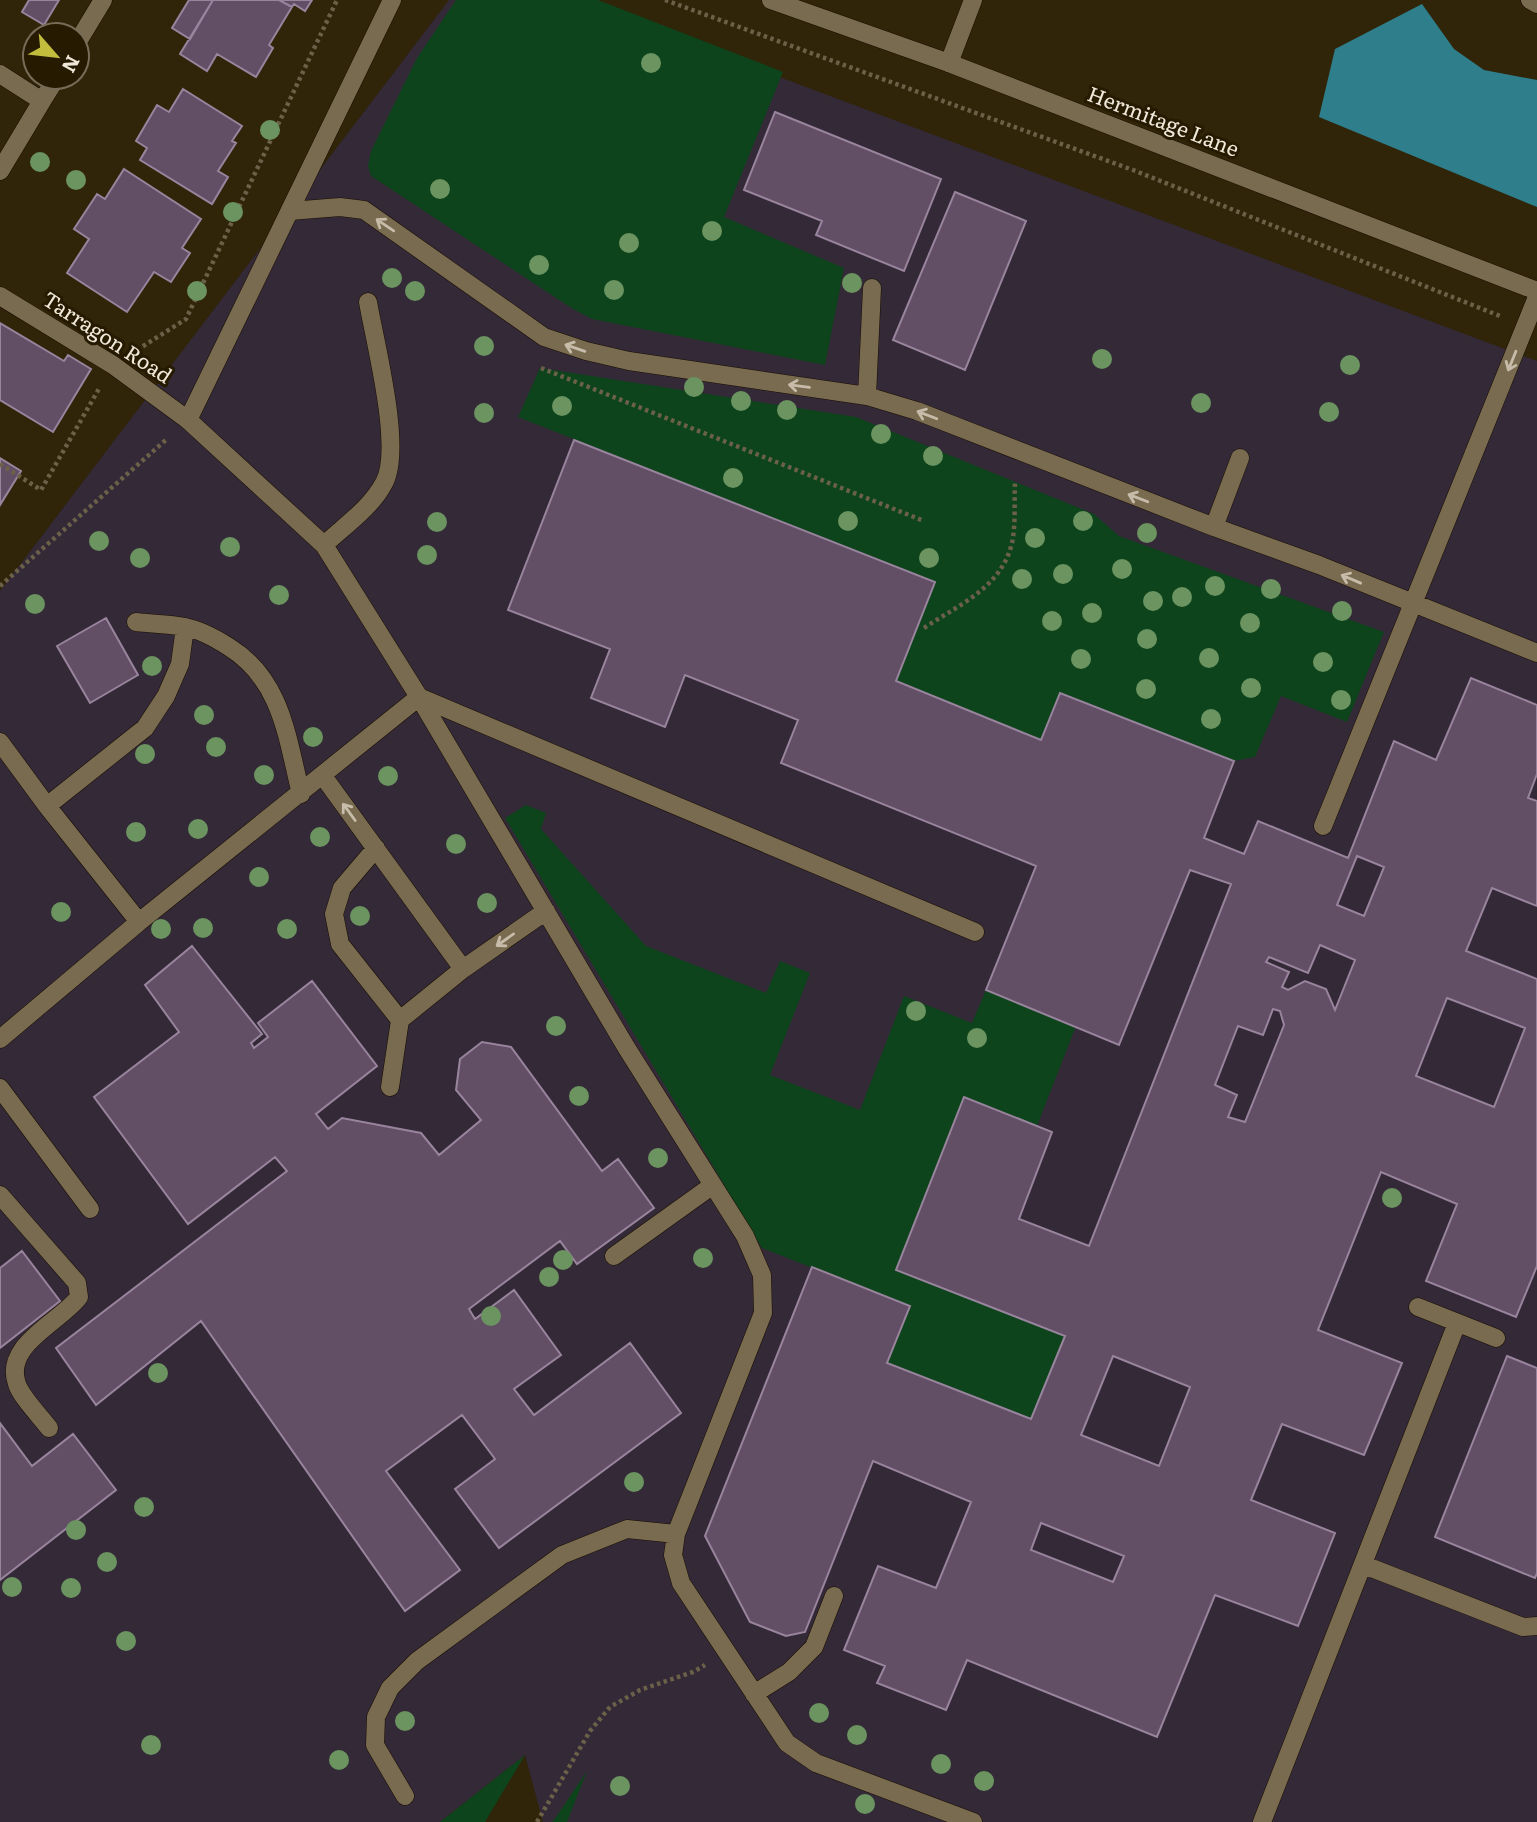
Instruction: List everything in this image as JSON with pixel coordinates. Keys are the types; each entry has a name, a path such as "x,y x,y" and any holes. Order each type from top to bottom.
{"main road":[{"path":"90,21 103,0"},
{"path":"188,420 392,0"},
{"name":"Hermitage Lane","path":"771,0 949,63 1537,291"},
{"path":"949,63 973,0"},
{"path":"1530,0 1537,5"},
{"path":"0,75 42,101"},
{"path":"0,171 48,91"},
{"path":"290,211 340,206 364,211 544,337 586,351 629,360 867,396 917,411 1319,565 1537,653"},
{"path":"867,396 872,288"},
{"name":"Tarragon Road","path":"0,296 113,365 188,420 324,545 419,697 620,1035 744,1236 762,1275 763,1313 676,1534"},
{"path":"1323,827 1537,297"},
{"path":"324,545 377,495 386,481 391,464 392,440 368,302"},
{"path":"1214,527 1240,458"},
{"path":"136,622 185,627 210,634 239,653 261,674 274,694 301,794"},
{"path":"47,806 145,728 166,696 180,664 185,627"},
{"path":"0,1039 139,922 419,697 975,932"},
{"path":"0,742 139,922"},
{"path":"323,776 463,969"},
{"path":"376,848 342,888 334,914 340,944 400,1020"},
{"path":"390,1087 400,1020 463,969 546,911"},
{"path":"0,1088 90,1209"},
{"path":"614,1256 713,1185"},
{"path":"0,1195 78,1283 79,1297 70,1309 18,1354 14,1369 17,1386 49,1428"},
{"path":"1418,1307 1496,1338"},
{"path":"1262,1822 1457,1323"},
{"path":"405,1796 375,1745 376,1717 390,1688 417,1661 562,1555 626,1529 676,1534 673,1555 681,1583 787,1743 816,1763 973,1822"},
{"path":"1364,1565 1523,1627 1537,1626"},
{"path":"754,1694 789,1672 814,1647 834,1596"}],"path":[{"path":"0,464 41,490 113,365 186,319 337,0"},
{"path":"664,0 1133,170 1526,326"},
{"path":"540,368 924,521"},
{"path":"0,586 188,420"},
{"path":"924,628 990,585 1004,567 1012,541 1014,483"},
{"path":"537,1822 590,1731 610,1707 640,1690 694,1672 728,1653"}],"shaded area":[{"path":"449,0 574,0 1537,361 1537,1822 543,1822 525,1755 440,1822 0,1822 0,591"}],"green space":[{"path":"456,0 598,0 783,72 724,217 844,268 825,365 592,319 371,176 368,166 371,151 417,58"},
{"path":"540,368 856,417 1094,514 1119,536 1384,632 1347,722 1281,696 1255,757 1234,761 1060,694 1041,740 896,681 935,582 518,417"},
{"path":"526,805 546,813 541,829 646,946 766,993 780,961 810,973 770,1075 860,1110 904,996 972,1023 986,990 1076,1026 1037,1126 964,1098 896,1269 1065,1336 1031,1419 887,1363 909,1306 762,1248 505,818"},
{"path":"525,1755 485,1822 440,1822"},
{"path":"587,1771 567,1822 552,1822 556,1817"}],"water":[{"path":"1422,4 1454,49 1484,70 1537,80 1537,207 1319,117 1335,49"}],"building":[{"path":"29,0 59,0 46,21 37,21 22,12"},
{"path":"189,0 213,0 190,39 172,28"},
{"path":"213,0 279,0 292,7 269,45 273,48 256,77 217,54 207,71 180,54"},
{"path":"279,0 312,0 305,11 294,4 292,7"},
{"path":"183,89 242,126 232,141 236,143 218,171 228,177 212,204 140,160 147,148 136,141 157,105 169,112"},
{"path":"775,112 941,179 904,271 816,235 822,221 744,190"},
{"path":"124,169 201,219 182,248 190,253 171,282 154,272 127,312 67,273 89,239 74,229 97,194 105,199"},
{"path":"955,192 1026,221 965,370 893,340"},
{"path":"0,323 64,361 68,355 91,369 53,432 0,400"},
{"path":"574,440 935,582 896,681 1041,740 1060,693 1234,761 1204,838 1244,854 1258,821 1348,858 1394,741 1436,760 1471,678 1537,705 1537,774 1528,798 1537,801 1537,906 1492,888 1466,951 1537,979 1537,1266 1516,1317 1426,1281 1457,1204 1381,1172 1318,1330 1402,1363 1364,1455 1282,1424 1251,1500 1335,1533 1298,1626 1215,1595 1157,1737 967,1660 946,1710 877,1683 885,1666 844,1650 878,1566 936,1588 971,1502 873,1461 805,1632 786,1636 750,1622 705,1536 812,1267 910,1306 887,1363 1031,1419 1065,1336 896,1270 964,1097 1052,1132 1019,1219 1089,1246 1231,884 1190,870 1119,1045 986,990 1036,866 781,763 798,720 685,675 665,727 591,698 610,649 508,610","holes":["1357,856 1384,867 1364,916 1337,905","1320,945 1355,960 1335,1010 1326,989 1305,981 1288,990 1282,987 1289,972 1266,962 1269,957 1308,973","1447,998 1525,1028 1494,1107 1416,1076","1273,1009 1280,1011 1284,1025 1245,1122 1228,1117 1237,1095 1215,1085 1238,1026 1263,1035","1113,1356 1190,1387 1159,1466 1081,1435","1041,1523 1124,1556 1113,1582 1031,1550"]},
{"path":"0,458 21,471 0,505"},
{"path":"106,618 138,675 90,703 57,646"},
{"path":"192,946 262,1034 251,1043 254,1048 268,1037 258,1023 312,981 377,1066 316,1114 328,1129 342,1118 421,1133 439,1155 481,1120 456,1090 460,1059 482,1042 511,1047 602,1171 618,1159 654,1208 577,1264 560,1241 469,1309 475,1319 514,1290 561,1355 514,1389 534,1415 630,1343 681,1413 499,1548 455,1489 495,1459 462,1415 386,1471 460,1570 405,1611 201,1321 96,1405 56,1348 287,1171 275,1157 188,1224 94,1097 179,1032 145,985"},
{"path":"22,1251 60,1301 0,1348 0,1268"},
{"path":"1507,1356 1537,1368 1535,1578 1435,1537"},
{"path":"0,1423 32,1466 73,1434 116,1490 0,1580"}]}
